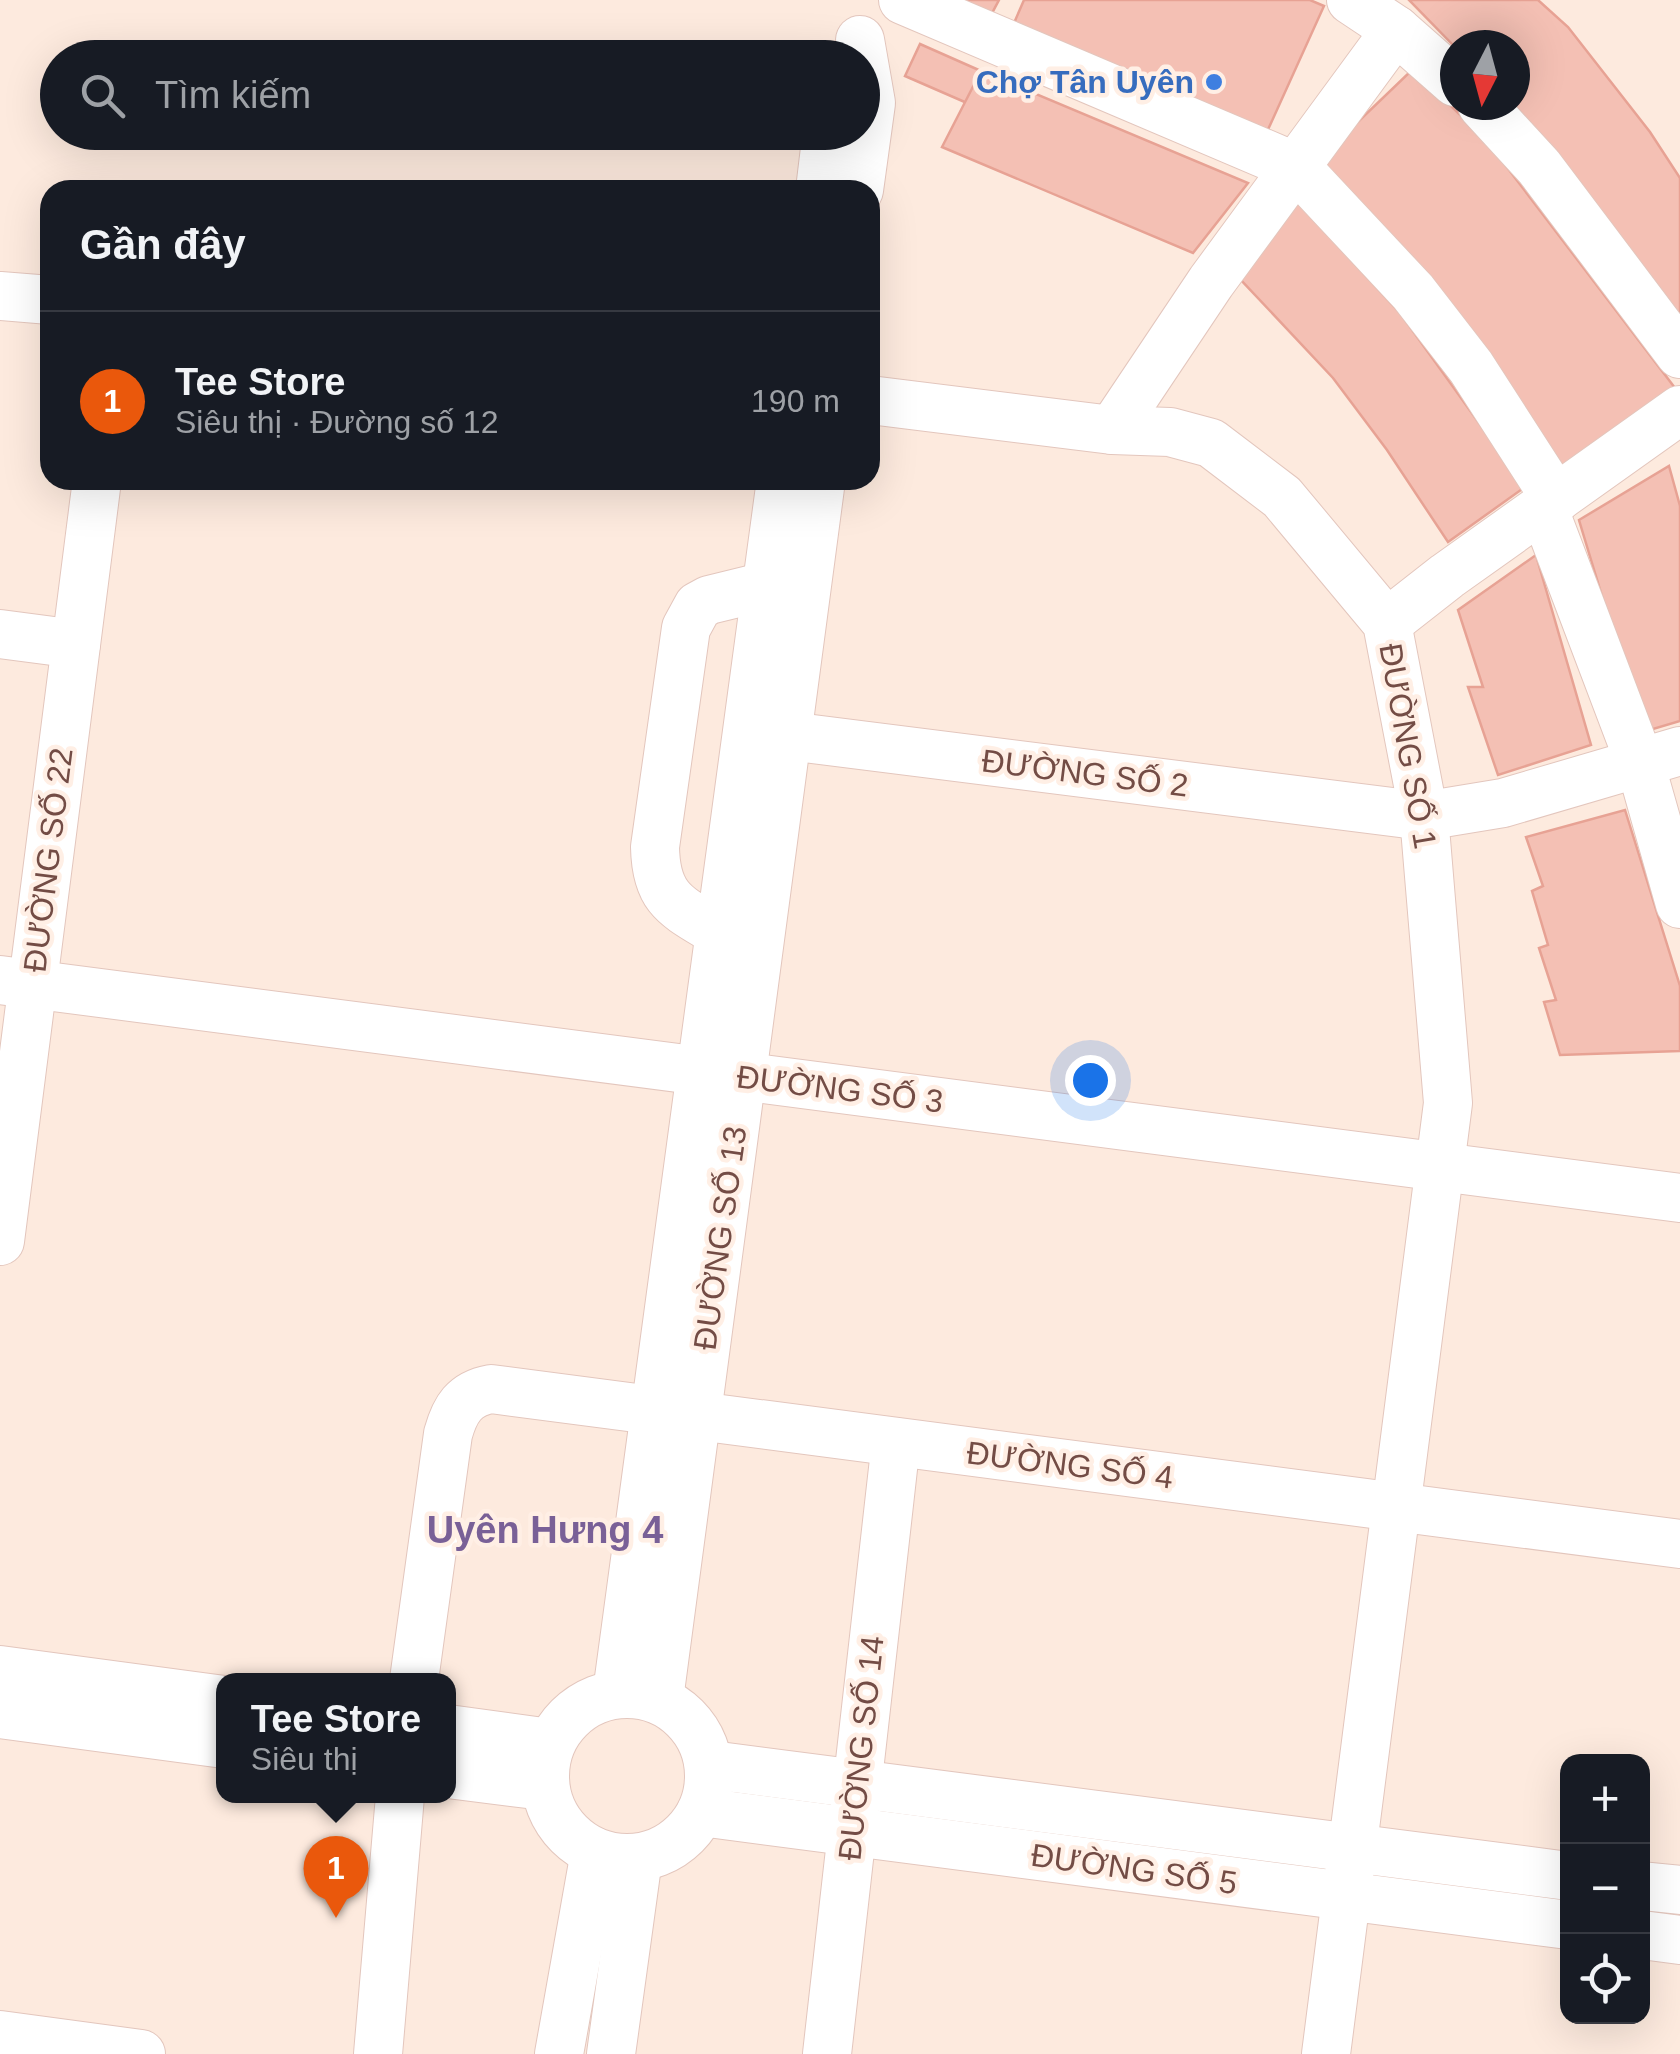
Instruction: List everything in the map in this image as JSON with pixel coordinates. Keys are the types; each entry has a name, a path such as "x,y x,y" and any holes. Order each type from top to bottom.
{"street":[{"path":"903,0 1296,167 1412,292 1471,367 1550,503 1660,757 1680,904"},
{"path":"1351,0 1396,30 1440,69"},
{"path":"1112,430 1211,282 1396,30"},
{"path":"1496,120 1539,167 1680,354"},
{"path":"821,180 826,150"},
{"path":"860,180 865,150"},
{"path":"0,296 40,299"},
{"name":"ĐƯỜNG SỐ 1","path":"880,401 1112,430 1170,432 1211,442 1282,497 1387,623 1424,816 1448,1103 1326,2054"},
{"path":"1387,623 1550,503 1679,416"},
{"name":"ĐƯỜNG SỐ 22","path":"0,1241 16,982 76,644 96,490"},
{"name":"ĐƯỜNG SỐ 13","path":"638,1696 767,733 766,586 780,490"},
{"name":"ĐƯỜNG SỐ 13","path":"721,1074 720,933 819,490"},
{"path":"720,933 676,905 664,890 656,874 656,847 686,628 698,606 766,586"},
{"path":"0,634 76,644"},
{"name":"ĐƯỜNG SỐ 2","path":"767,733 1424,816 1502,803 1660,757"},
{"name":"ĐƯỜNG SỐ 3","path":"16,982 1680,1198"},
{"name":"ĐƯỜNG SỐ 4","path":"415,1673 453,1414 462,1400 491,1389 1680,1544"},
{"name":"ĐƯỜNG SỐ 14","path":"827,2054 896,1442"},
{"path":"0,1670 216,1699"},
{"path":"638,1696 694,1725 710,1765 705,1808 678,1842 616,1855 561,1826 547,1764 576,1709 638,1696"},
{"path":"0,1714 216,1743"},
{"path":"456,1732 547,1764"},
{"path":"456,1773 547,1764"},
{"name":"ĐƯỜNG SỐ 5","path":"710,1765 1560,1875"},
{"path":"378,2054 399,1803"},
{"name":"ĐƯỜNG SỐ 5","path":"701,1812 1560,1925"},
{"path":"559,2054 616,1855"},
{"path":"611,2054 616,1855"},
{"path":"1650,1887 1680,1890"},
{"path":"1650,1936 1680,1940"},
{"path":"0,2035 141,2054"}],"building":[{"path":"960,0 999,0 991,15"},
{"name":"Chợ Tân Uyên","path":"1024,0 1310,0 1324,6 1266,134 1011,30"},
{"path":"1409,0 1538,0 1568,27 1650,132 1680,178 1680,323 1520,120 1530,120 1530,30 1440,32"},
{"path":"920,44 981,71 967,103 905,76"},
{"path":"1413,69 1440,95 1440,120 1465,120 1487,141 1675,388 1562,470 1316,162"},
{"path":"981,71 1248,183 1193,253 942,147"},
{"path":"1295,199 1400,313 1525,487 1448,542 1333,378 1241,280"},
{"path":"1669,466 1680,506 1680,721 1643,732 1579,520"},
{"path":"1536,555 1591,745 1498,775 1468,687 1483,687 1458,610"},
{"path":"1625,810 1680,986 1680,1051 1560,1055 1544,1002 1556,1000 1539,948 1548,945 1532,891 1543,886 1526,837"}],"place":[{"name":"Chợ Tân Uyên","path":"1214,82"},
{"name":"Tee Store","path":"336,1918"}],"district":[{"name":"Uyên Hưng 4","path":"545,1530"}]}
